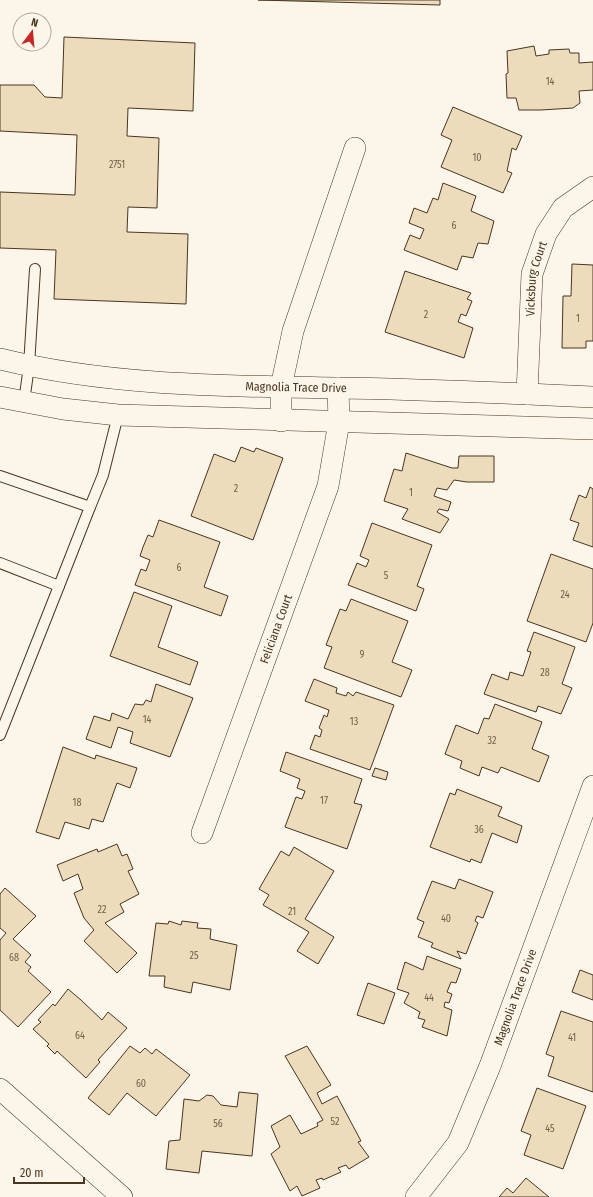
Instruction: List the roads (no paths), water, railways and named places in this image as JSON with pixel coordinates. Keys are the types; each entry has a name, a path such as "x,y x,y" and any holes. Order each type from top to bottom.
{"street":[{"path":"281,420 281,387 293,331 356,148"},
{"name":"Vicksburg Court","path":"528,394 532,274 546,234 563,208 593,187"},
{"name":"Magnolia Trace Drive","path":"0,359 29,366 95,376 164,383 593,397"},
{"name":"Feliciana Court","path":"202,833 328,486 339,422 338,388"},
{"path":"0,397 63,409 118,415 593,429"},
{"name":"Magnolia Trace Drive","path":"416,1197 458,1143 490,1066 593,786"},
{"path":"0,1089 122,1197"}],"lane":[{"path":"24,402 29,366 35,269"},
{"path":"0,735 103,475 118,415"},
{"path":"0,476 90,507"},
{"path":"0,563 59,586"}]}
